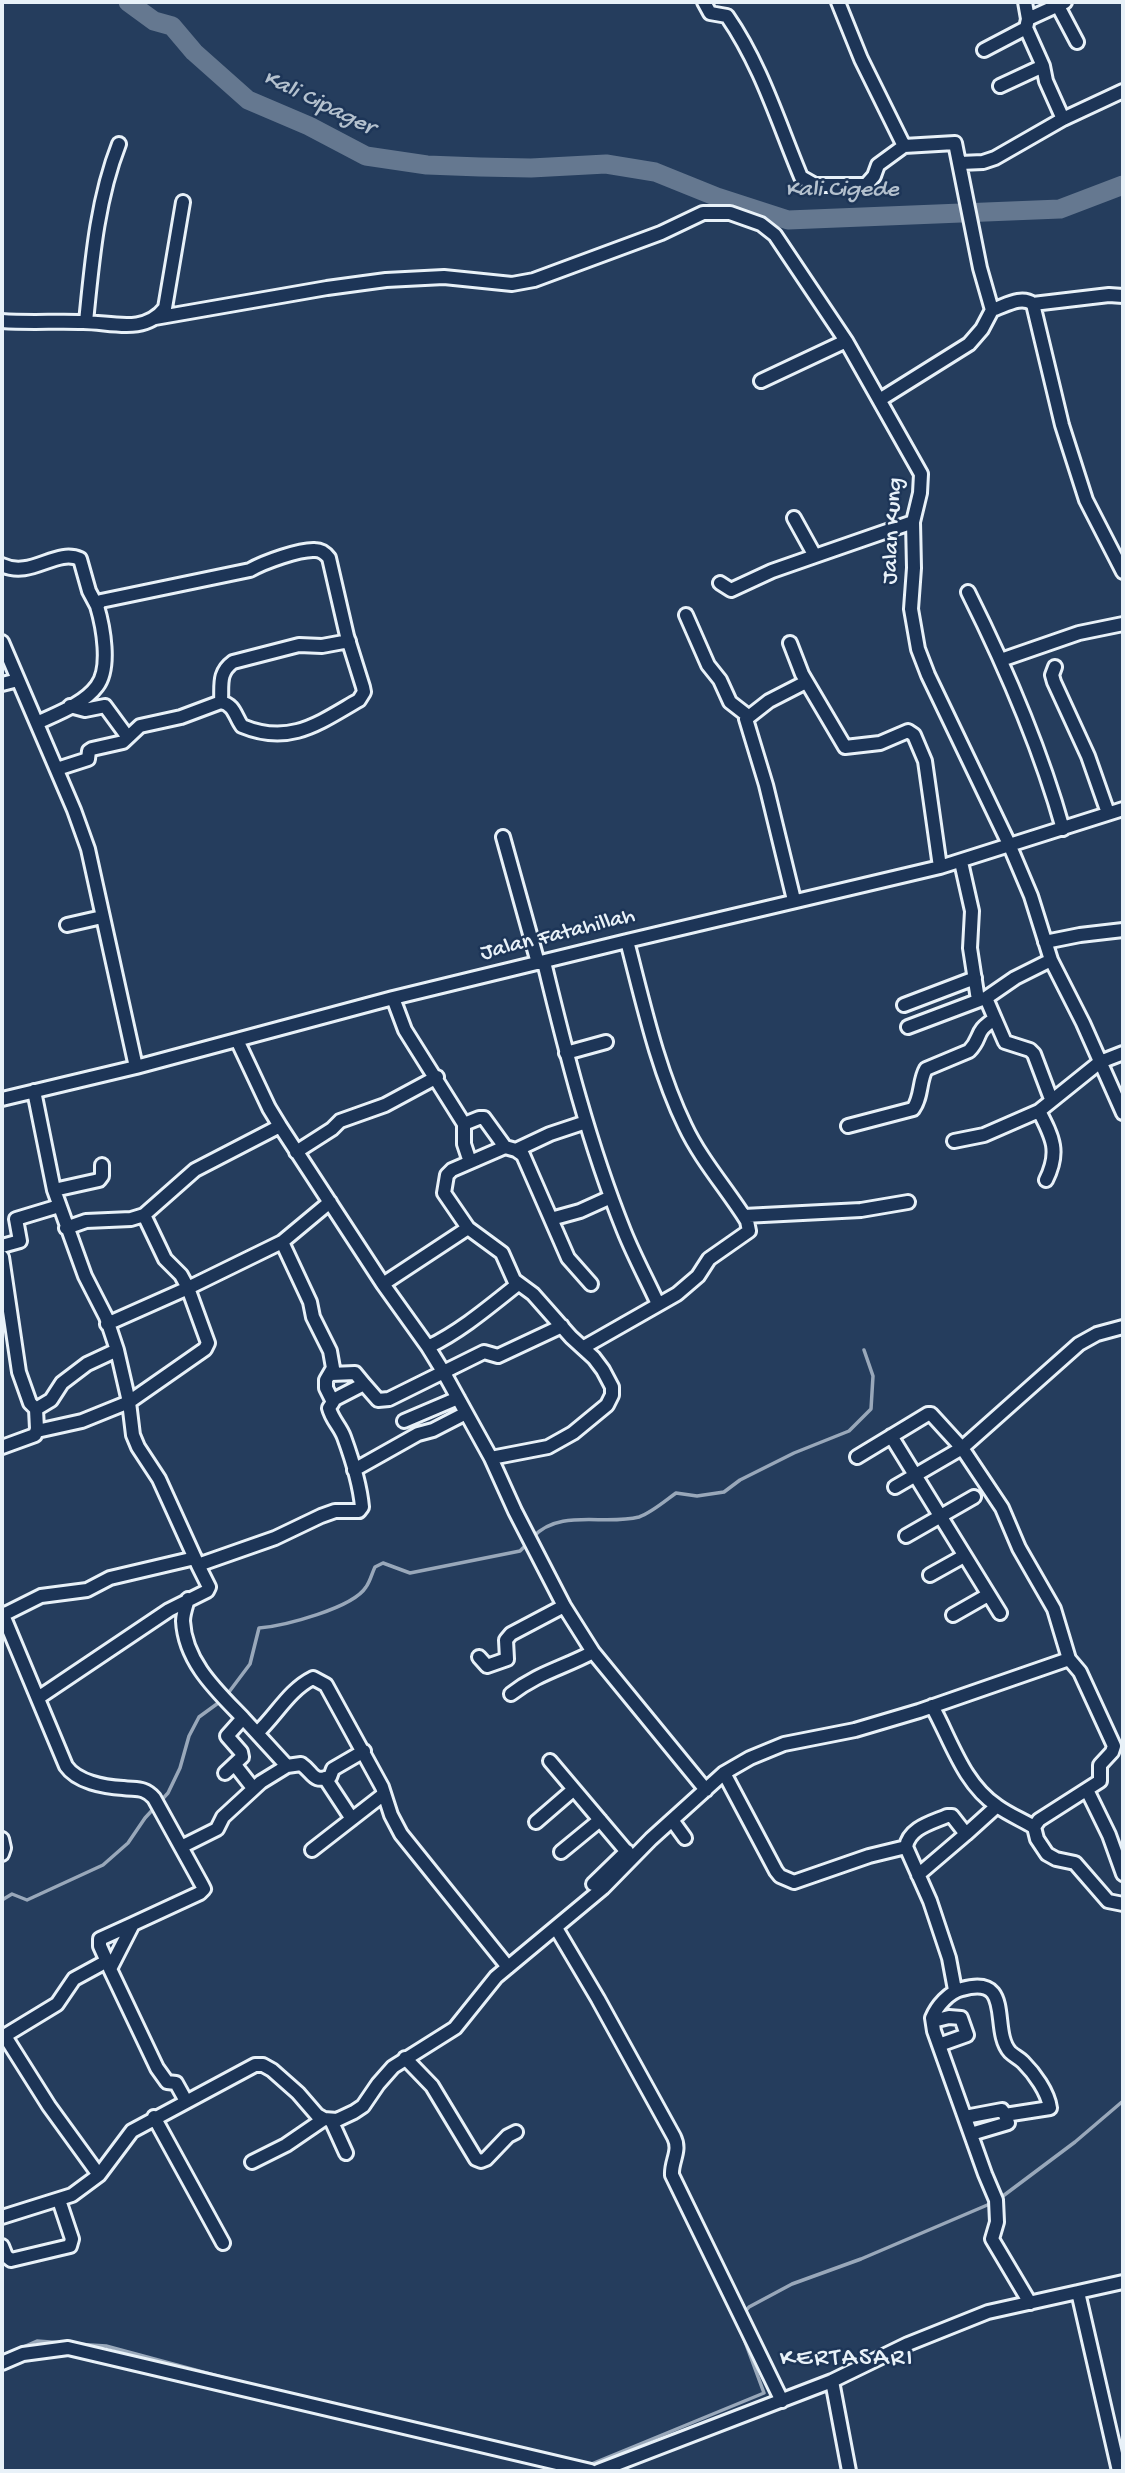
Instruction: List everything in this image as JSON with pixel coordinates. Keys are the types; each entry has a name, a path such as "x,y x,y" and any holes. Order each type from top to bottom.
{"street":[{"path":"704,2 710,13 727,16 741,40 764,83 792,156 805,181 815,185 866,185 874,176 878,165 904,146 954,142 992,310 982,329 969,344 881,400"},
{"path":"838,2 904,146"},
{"path":"1025,2 1027,24 1046,81 1063,118"},
{"path":"984,50 1062,4 1077,42"},
{"path":"1000,86 1043,66"},
{"path":"960,163 982,162 995,158 1063,118 1123,92"},
{"path":"86,322 92,257 102,198 119,144"},
{"path":"155,318 164,308 183,202"},
{"name":"Jalan Kung","path":"2,321 86,322 121,327 155,318 327,288 386,281 444,277 512,284 534,281 661,233 693,216 716,212 730,213 761,224 775,235 846,341 921,474 920,493 913,522 911,608 918,649 1009,844 1031,896 1051,960 1123,1113"},
{"path":"992,310 1021,300 1033,304 1109,295 1123,296"},
{"path":"1033,304 1062,425 1086,500 1123,572"},
{"path":"761,382 846,341"},
{"path":"794,517 815,556"},
{"path":"720,583 731,590 779,569 913,522"},
{"path":"57,769 86,760 90,750 122,743 141,726 181,717 221,702 233,708 241,725 253,731 292,733 311,728 362,696 363,687 330,558 319,550 261,563 250,570 107,599 97,606"},
{"path":"2,565 10,569 24,570 76,556 80,559 105,632 102,673 98,686 70,706 37,723"},
{"path":"968,592 1001,660 1047,774 1063,829"},
{"path":"686,615 708,665 720,680 730,702 748,716"},
{"path":"1001,660 1079,633 1123,624"},
{"path":"221,702 221,677 224,668 233,662 299,645 322,646 349,640"},
{"path":"2,642 88,849 136,1067"},
{"path":"790,643 806,682 845,747 880,743 908,732 914,734 925,761 940,867"},
{"path":"1055,667 1052,675 1054,682 1088,756 1108,813"},
{"path":"2,684 18,680"},
{"path":"794,900 766,785 747,722 748,716 769,701 806,682"},
{"path":"70,706 85,710 105,705 127,736"},
{"name":"Jalan Fatahillah","path":"2,1099 627,940 961,862 1009,844 1123,809"},
{"path":"503,837 586,1122 624,1233 658,1304"},
{"path":"961,862 972,911 970,948 982,999 1005,1042 1030,1050 1034,1054 1051,1100"},
{"path":"67,925 102,917"},
{"path":"1045,942 1080,934 1122,934"},
{"path":"584,1347 677,1294 692,1282 709,1259 746,1235 748,1227 744,1216 697,1149 685,1125 648,1021 627,940"},
{"path":"908,1027 982,999 1051,960"},
{"path":"904,1005 975,978"},
{"path":"393,998 405,1030 437,1077 464,1124 464,1144 470,1162"},
{"path":"848,1126 913,1109 918,1102 926,1069 969,1051 974,1046 980,1029 995,1019"},
{"path":"237,1040 269,1108 296,1152 444,1373 491,1458 564,1606 593,1652 706,1790"},
{"path":"566,1054 607,1042"},
{"path":"954,1141 984,1135 1039,1111 1100,1062 1123,1054"},
{"path":"296,1152 341,1121 385,1105 437,1077"},
{"path":"34,1091 54,1190 66,1228 117,1350 138,1447 159,1479 209,1587 38,1698"},
{"path":"1039,1111 1055,1152 1053,1167 1046,1180"},
{"path":"464,1124 484,1118 510,1149 523,1155 568,1258 591,1284"},
{"path":"491,1458 548,1447 573,1433 607,1405 612,1395 612,1387 603,1370 584,1347 571,1337 533,1294 518,1284 502,1253 468,1228 444,1193 447,1175 470,1162 586,1122"},
{"path":"66,1228 86,1222 131,1219 144,1215 195,1170 280,1126"},
{"path":"54,1190 99,1180 102,1176 102,1165"},
{"path":"551,1219 580,1211 611,1197"},
{"path":"107,1324 282,1242 330,1202"},
{"path":"744,1216 861,1210 908,1202"},
{"path":"2,1246 20,1241 16,1219 59,1206"},
{"path":"2,1447 31,1438 37,1432 82,1421 129,1402 205,1349 208,1343 188,1288 181,1275 165,1259 144,1215"},
{"path":"383,1284 468,1228"},
{"path":"282,1242 330,1351 333,1368 326,1380 326,1388 332,1400"},
{"path":"2,1257 19,1372 30,1404 36,1409 37,1432"},
{"path":"428,1347 447,1338 518,1284"},
{"path":"331,1374 355,1373 374,1397 381,1401 404,1393 484,1353 498,1356 562,1326"},
{"path":"895,1487 962,1448 1079,1344 1097,1334 1123,1327"},
{"path":"36,1409 51,1400 62,1383 87,1364 117,1350"},
{"path":"186,2101 176,2084 167,2082 157,2068 100,1946 101,1937 204,1889 148,1791 108,1786 71,1774 2,1614 41,1596 87,1590 110,1578 196,1561 275,1538 334,1511 359,1511 362,1507 361,1497 354,1470 344,1437 329,1408 332,1400 365,1384"},
{"path":"404,1420 458,1398"},
{"path":"354,1470 418,1434 433,1430 466,1413"},
{"path":"857,1457 931,1414 962,1448 1002,1508 1015,1540 1054,1609 1069,1659 1080,1672 1118,1739 1101,1765 1100,1781 1040,1820 1034,1828"},
{"path":"891,1436 1000,1613"},
{"path":"906,1536 974,1497"},
{"path":"930,1575 964,1556"},
{"path":"953,1615 988,1595"},
{"path":"188,1600 183,1619 192,1657 224,1698 287,1766"},
{"path":"479,1657 487,1666 507,1659 506,1640 511,1634 564,1606"},
{"path":"511,1694 532,1678 566,1666 593,1652"},
{"path":"593,1884 672,1820 724,1773 750,1758 784,1744 855,1730 1069,1659"},
{"path":"258,1732 272,1719 288,1696 313,1678 326,1685 363,1751 401,1834 508,1967"},
{"path":"932,1706 957,1758 974,1782 997,1806 1034,1828 1037,1839 1047,1854 1075,1863 1108,1901 1123,1904"},
{"path":"243,1718 228,1736 242,1752 242,1757 230,1769 253,1788"},
{"path":"181,1847 219,1827 223,1817 253,1788 287,1766 301,1765 317,1780 326,1779 332,1775 333,1769 363,1751"},
{"path":"550,1761 630,1855"},
{"path":"724,1773 776,1871 786,1880 802,1880 869,1856 906,1847"},
{"path":"326,1779 352,1819"},
{"path":"536,1822 573,1790"},
{"path":"1087,1790 1109,1835 1123,1874"},
{"path":"312,1850 384,1794"},
{"path":"918,1875 997,1806"},
{"path":"955,1990 949,1958 906,1847 913,1832 947,1816 952,1816 966,1834"},
{"path":"561,1852 600,1820"},
{"path":"672,1820 685,1838"},
{"path":"2,1839 2,1854"},
{"path":"252,2162 327,2120 344,2117 363,2106 390,2070 455,2028 492,1981 603,1888 630,1855"},
{"path":"99,2175 5,2043 7,2034 57,2004 74,1979 108,1965 133,1924"},
{"path":"556,1928 674,2137 677,2151 671,2167 672,2175 777,2392"},
{"path":"1005,2115 1048,2109 1050,2103 1027,2066 1007,2047 989,1987 980,1984 955,1990 933,2014 933,2021 939,2046 997,2202 997,2222 992,2239 1030,2303"},
{"path":"933,2021 949,2017 961,2018 967,2035 939,2046"},
{"path":"405,2058 432,2086 476,2159 486,2159 508,2136 516,2132"},
{"path":"2,2217 59,2200 79,2191 99,2175 127,2135 154,2118 255,2066 263,2065 272,2070 298,2093 317,2115 327,2120 346,2153"},
{"path":"965,2117 996,2110 1002,2110 1005,2115 1007,2123 971,2134"},
{"path":"154,2118 223,2243"},
{"path":"2,2246 11,2260 70,2246 72,2239 59,2200"},
{"path":"598,2471 777,2392 832,2381 908,2344 988,2312 1123,2282"},
{"path":"1078,2292 1119,2471"},
{"path":"2,2363 23,2354 68,2348 590,2471"},
{"path":"832,2381 849,2471"}],"waterway":[{"name":"Kali Cigede","path":"128,2 154,21 172,26 194,52 248,100 309,126 366,156 427,165 480,167 531,168 606,164 655,172 717,197 788,220 1060,209 1123,185"},
{"path":"533,1537 544,1528 569,1520 639,1517 676,1493 697,1496 724,1492 740,1480 794,1453 849,1431 871,1409 873,1376 864,1350"},
{"path":"226,1696 250,1664 259,1628 300,1620 347,1602 366,1587 375,1567 383,1563 410,1573 520,1551 528,1543"},
{"path":"2,1900 12,1894 27,1900 103,1865 128,1843 145,1818 168,1793 199,1717 221,1701"},
{"path":"999,2199 1075,2142 1123,2101"},
{"path":"744,2313 749,2307 792,2284 861,2259 992,2203"},
{"path":"589,2465 764,2393 740,2328"},
{"path":"5,2355 37,2341 64,2343"},
{"path":"75,2344 106,2346 251,2385"},
{"path":"398,2419 527,2450"}],"district":[{"name":"KERTASARI","path":"847,2360"}],"water label":[{"name":"Kali Cipager","path":"318,104"}]}
